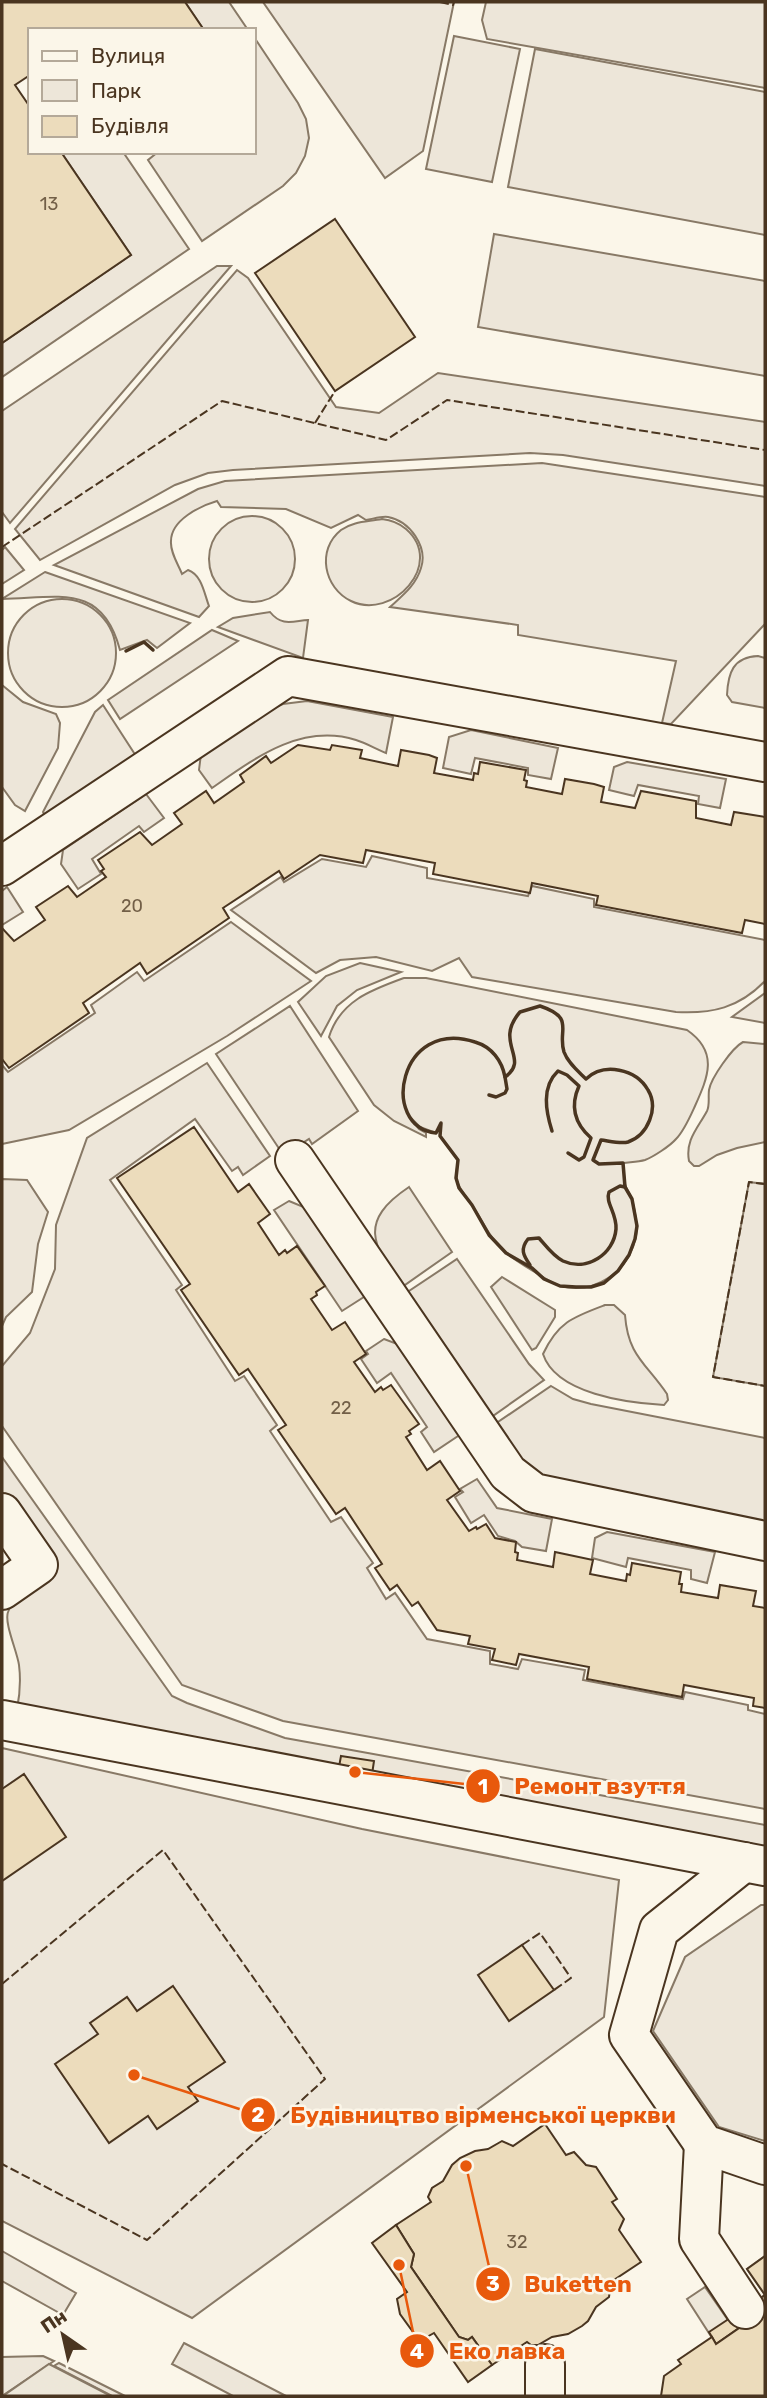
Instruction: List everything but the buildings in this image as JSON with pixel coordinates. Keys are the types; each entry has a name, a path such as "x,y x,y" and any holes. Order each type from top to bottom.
{"lane":[{"path":"2,866 288,676 765,762"},
{"path":"295,1160 508,1473 534,1493 765,1541"},
{"path":"2,1513 38,1565 2,1590"},
{"path":"2,1720 754,1864"},
{"path":"754,1864 659,1930 629,2035 704,2144 765,2165"},
{"path":"704,2144 699,2239 746,2309"}],"green space":[{"path":"185,2 229,2 247,28 203,28"},
{"path":"263,2 454,2 423,151 385,178"},
{"path":"486,2 765,2 765,88 487,39 482,20"},
{"path":"454,36 520,49 492,182 426,169"},
{"path":"256,40 306,119 309,138 305,156 296,173 283,186 202,241 148,160 156,154 256,154"},
{"path":"535,49 765,92 765,235 508,187"},
{"path":"62,154 124,154 189,249 2,377 2,343 131,255"},
{"path":"494,234 765,281 765,376 478,327"},
{"path":"217,266 231,266 10,523 2,512 2,411"},
{"path":"237,270 248,278 336,407 379,413 438,373 765,422 765,486 563,455 530,453 233,470 208,473 175,485 40,560 15,529"},
{"path":"542,463 765,497 765,624 671,724 662,723 676,661 518,635 518,625 390,607 412,585 419,574 422,560 422,552 415,536 396,519 380,517 366,520 358,515 331,528 286,509 221,507 217,501 203,506 181,520 172,533 171,545 182,574 188,570 193,572 202,585 209,606 199,617 54,565 198,489 225,481"},
{"path":"244,516 260,516 283,528 292,542 295,559 292,576 283,590 260,602 244,602 228,595 216,583 209,567 209,551 216,535 228,523"},
{"path":"382,519 395,522 406,529 417,543 420,558 417,572 409,586 383,603 367,605 351,601 342,595 329,578 326,568 328,548 333,538 346,527"},
{"path":"5,547 24,570 2,584 2,550"},
{"path":"45,572 190,623 157,648 147,640 120,650 112,628 102,613 90,604 59,597 2,599"},
{"path":"62,599 83,603 100,615 112,632 116,653 112,674 100,691 83,703 62,707 41,703 24,691 12,674 8,653 12,632 24,615 41,603"},
{"path":"270,612 283,621 308,620 303,658 218,627 233,618"},
{"path":"212,630 238,641 120,719 108,700"},
{"path":"758,656 765,658 765,708 732,702 727,695 731,673 743,659"},
{"path":"2,685 23,702 56,714 60,723 58,748 25,811 15,805 2,787"},
{"path":"307,701 393,717 386,753 360,741 336,736 316,736 280,746 262,755 212,788 199,770 201,754 262,713 283,704"},
{"path":"103,705 136,756 49,814 44,814 95,712"},
{"path":"471,730 558,748 551,779 528,775 528,768 475,758 471,774 443,768 449,737"},
{"path":"627,762 726,779 720,808 698,804 699,796 638,785 634,796 609,790 614,767"},
{"path":"146,794 164,818 144,832 139,826 92,859 101,874 78,889 61,864 63,850"},
{"path":"372,856 427,868 427,878 528,896 532,886 594,899 594,907 765,940 765,981 745,998 724,1007 701,1012 676,1012 472,977 459,958 432,971 376,957 340,960 316,973 231,910 281,877 284,882 322,859 366,867"},
{"path":"7,887 23,912 2,925 2,891"},
{"path":"231,922 311,981 227,1036 69,1130 2,1144 2,1065 8,1072 95,1013 91,1005 137,972 144,981"},
{"path":"360,963 401,972 357,990 337,1006 321,1036 298,1002 326,976"},
{"path":"404,978 426,978 687,1030 704,1047 707,1075 682,1132 670,1145 652,1156 642,1161 623,1163 625,1184 635,1213 636,1236 626,1260 608,1278 586,1287 560,1286 509,1255 499,1247 460,1188 457,1180 458,1160 440,1136 440,1128 436,1133 420,1127 410,1117 419,1129 426,1133 426,1137 394,1121 374,1105 329,1037 341,1014 358,998"},
{"path":"765,993 765,1023 732,1017"},
{"path":"290,1006 358,1111 312,1144 309,1139 301,1144 286,1159 216,1054"},
{"path":"743,1042 765,1044 765,1142 737,1148 694,1166 689,1161 689,1147 693,1134 708,1109 709,1090 718,1071"},
{"path":"207,1063 270,1156 243,1175 238,1167 232,1171 195,1119 110,1180 182,1285 176,1290 235,1381 244,1376 277,1425 270,1431 331,1522 341,1517 373,1563 367,1568 386,1599 395,1593 427,1639 490,1651 490,1664 518,1669 522,1659 585,1670 583,1680 683,1699 685,1692 748,1705 748,1710 765,1714 765,1809 283,1721 182,1685 2,1426 2,1366 30,1333 55,1269 56,1225 87,1138"},
{"path":"2,1179 27,1180 48,1212 38,1244 32,1292 6,1317 2,1326"},
{"path":"749,1182 765,1184 765,1386 713,1377"},
{"path":"409,1187 452,1252 402,1287 383,1258 375,1234 376,1223 382,1211"},
{"path":"289,1201 306,1208 367,1295 342,1311 274,1210"},
{"path":"457,1259 529,1364 544,1380 490,1418 406,1293"},
{"path":"502,1277 555,1310 555,1317 536,1348 532,1350 491,1287"},
{"path":"605,1305 614,1305 625,1315 634,1350 667,1394 668,1400 664,1405 613,1399 595,1394 562,1379 550,1368 543,1354 561,1328 575,1317"},
{"path":"384,1339 400,1345 461,1434 434,1452 421,1432 427,1427 391,1373 377,1383 361,1359 368,1354 366,1351"},
{"path":"551,1386 573,1399 591,1404 765,1438 765,1524 550,1483 516,1455 495,1424"},
{"path":"2,1457 172,1696 285,1738 765,1825 765,1857 17,1709 20,1671 8,1623 8,1612 21,1594 52,1571 2,1498"},
{"path":"477,1479 497,1508 552,1519 546,1551 522,1547 515,1541 498,1536 484,1515 471,1523 455,1497 463,1492 460,1489"},
{"path":"607,1532 715,1552 707,1583 691,1579 691,1570 628,1558 626,1567 592,1558 595,1538"},
{"path":"2,1748 362,1829 619,1880 604,2017 192,2318 2,2221"},
{"path":"761,1905 765,1905 765,2141 719,2127 653,2031 685,1957"},
{"path":"2,2251 76,2293 63,2315 2,2281"},
{"path":"184,2343 286,2396 233,2396 172,2364"},
{"path":"43,2356 54,2361 2,2396 2,2357"},
{"path":"59,2363 125,2396 112,2396 54,2366"}],"shaded area":[{"path":"765,2256 765,2295 747,2269"},
{"path":"705,2287 728,2320 765,2295 765,2310 716,2344 687,2299"},
{"path":"49,2364 111,2396 3,2396"}],"fence":[{"path":"440,2 453,5 454,2"},
{"path":"315,423 335,391"},
{"path":"2,547 222,401 386,440 447,400 765,450"},
{"path":"765,1184 749,1182 713,1377 765,1386"},
{"path":"2,1984 163,1850 325,2079 147,2240 2,2164"},
{"path":"522,1945 540,1933 571,1978 554,1990"}],"wall":[{"path":"126,651 144,642 153,650"},
{"path":"540,1006 562,1020 564,1052 586,1079 602,1071 619,1070 636,1077 651,1097 652,1113 641,1133 625,1143 601,1140 593,1160 599,1164 623,1163 625,1187 632,1199 637,1226 629,1255 618,1271 604,1283 591,1287 560,1286 544,1279 532,1268 506,1253 489,1235 459,1188 456,1178 458,1160 440,1136 441,1123 436,1133 418,1126 407,1113 403,1095 406,1076 414,1058 429,1045 449,1038 475,1042 486,1047 499,1060 505,1077 515,1064 510,1041 513,1023 520,1012 540,1006"},
{"path":"552,1131 546,1100 549,1084 558,1071 579,1086 575,1114 591,1138 584,1157 579,1160 568,1153"},
{"path":"489,1095 496,1097 505,1093 505,1077"},
{"path":"530,1265 523,1252 524,1246 528,1239 539,1238 563,1261 581,1264 598,1259 610,1246 616,1229 609,1192 620,1186 625,1187"}],"place":[{"name":"Ремонт взуття","path":"355,1772"},
{"name":"Будівництво вірменської церкви","path":"134,2075"},
{"name":"Buketten","path":"466,2166"},
{"name":"Еко лавка","path":"399,2265"}]}
